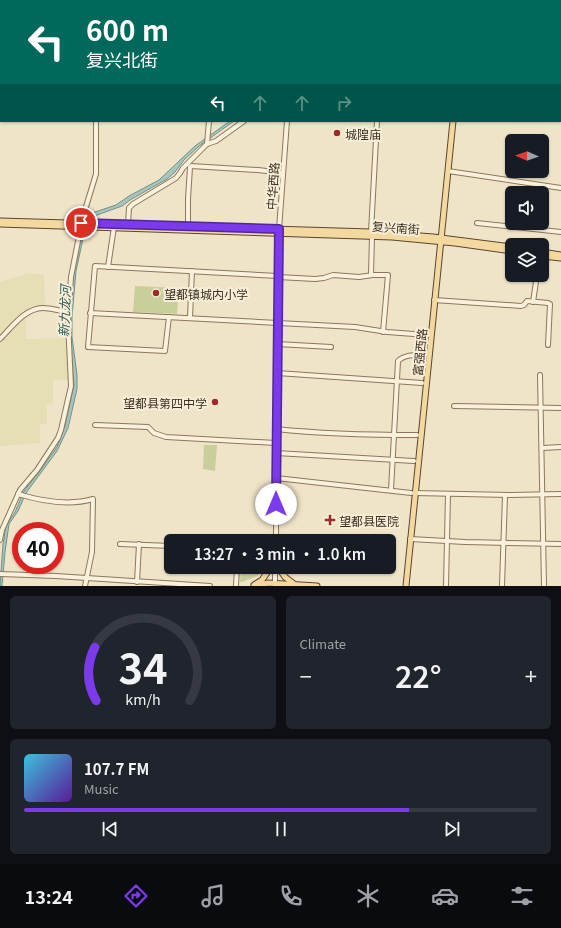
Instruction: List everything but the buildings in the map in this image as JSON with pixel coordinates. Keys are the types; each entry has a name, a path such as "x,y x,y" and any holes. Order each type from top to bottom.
{"main road":[{"name":"富强西路","path":"402,586 434,300 450,122"},
{"name":"富强西路","path":"406,586 414,460 427,335 453,122"},
{"path":"0,221 82,225"},
{"path":"0,224 128,224 279,231"},
{"path":"92,225 114,228 279,231"},
{"name":"复兴南街","path":"279,231 371,234 439,239 505,246"},
{"name":"复兴南街","path":"439,239 505,250"},
{"path":"549,253 561,255"},
{"path":"549,257 561,258"},
{"path":"252,586 262,580 266,574"},
{"path":"282,574 288,581 297,585"},
{"path":"255,586 266,584 317,586"}],"street":[{"path":"0,540 2,526 20,490 37,470 58,438 61,430 72,382 68,312 73,265 96,174 96,122"},
{"path":"207,143 209,122"},
{"path":"128,224 130,206 178,176 183,168 207,143 216,141 243,122"},
{"name":"中华西路","path":"276,534 279,231 287,122"},
{"path":"371,275 371,234 377,122"},
{"path":"188,226 188,199 191,166 283,173"},
{"path":"448,171 561,188"},
{"path":"476,223 561,232"},
{"path":"108,267 114,228"},
{"path":"169,317 165,351 88,347 95,266 321,279 333,275 359,277 388,275 383,332"},
{"path":"190,318 192,271"},
{"path":"533,302 536,282"},
{"path":"434,300 521,306 527,301 550,304 548,345"},
{"path":"0,339 19,319 36,309 45,308 68,312"},
{"path":"90,313 355,326 383,332 427,335"},
{"path":"277,344 331,347"},
{"path":"391,490 398,361 412,355 425,355"},
{"path":"277,373 397,380 422,383"},
{"path":"540,375 544,586"},
{"path":"454,406 561,408"},
{"path":"95,425 148,427 154,433 166,437 276,443"},
{"path":"276,429 313,433 417,435"},
{"path":"542,448 561,447"},
{"path":"276,453 414,460"},
{"path":"276,478 413,493 505,495 561,494"},
{"path":"18,494 40,501 79,502 93,499 92,552 85,586"},
{"path":"446,586 448,494"},
{"path":"502,586 505,495"},
{"path":"410,540 561,544"},
{"path":"120,544 164,546"},
{"path":"137,582 139,544"},
{"path":"0,574 210,586"},
{"path":"236,586 237,574"},
{"path":"275,585 276,574"}],"shaded area":[{"path":"28,273 44,275 45,306 26,311 26,339 66,338 69,380 53,380 53,403 47,404 47,424 40,424 40,443 0,446 0,282"}],"green space":[{"path":"135,286 179,288 177,314 133,312"},
{"path":"204,445 217,445 215,471 203,469"},
{"path":"241,574 259,574 257,576 240,582"}],"water":[{"path":"229,122 233,122 199,146 167,179 122,206 97,215 84,234 76,271 72,317 72,337 77,375 77,389 68,428 57,451 26,493 18,511 9,524 2,586 0,586 6,526 15,512 24,491 57,447 65,426 74,385 69,329 72,282 80,236 89,216 92,213 116,205 129,196 159,180 195,146"}],"place":[{"name":"城隍庙","path":"337,133"},
{"name":"望都镇城内小学","path":"156,293"},
{"name":"望都县第四中学","path":"215,402"},
{"name":"望都县医院","path":"330,520"}],"route":[{"path":"81,223 279,229 276,504"}],"water label":[{"name":"新九龙河","path":"64,311"}]}
